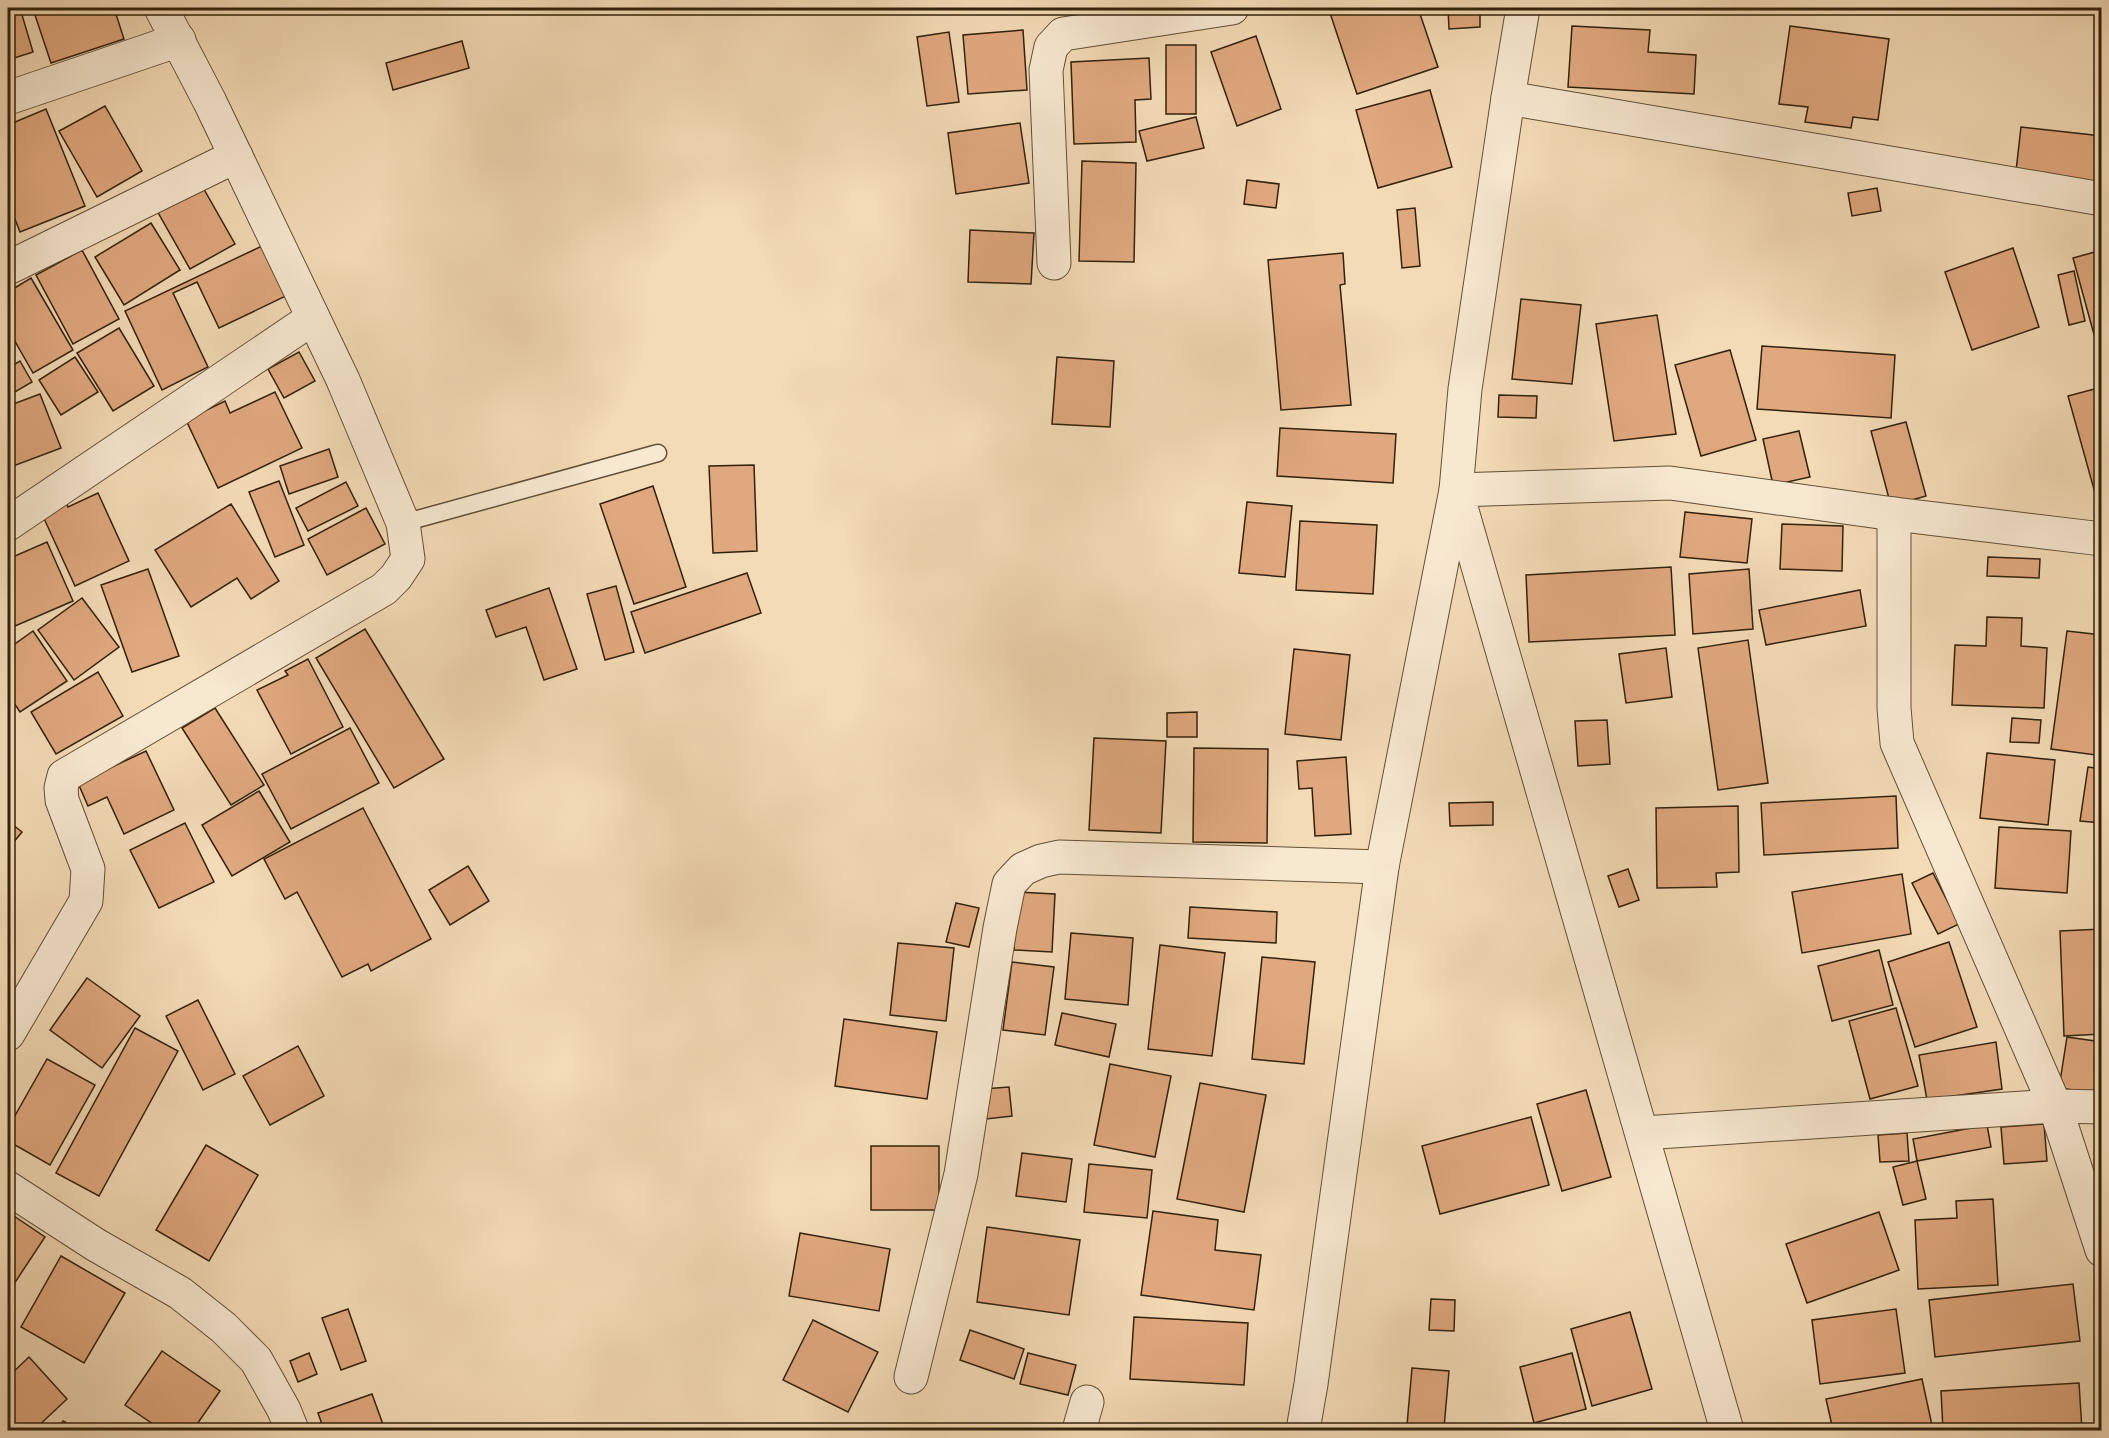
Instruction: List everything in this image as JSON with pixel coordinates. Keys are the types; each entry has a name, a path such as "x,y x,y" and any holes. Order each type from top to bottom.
{"street":[{"path":"8,1034 86,902 88,868 62,801 61,788 64,776 384,589 396,578 408,559 403,523 343,380 236,156 161,8"},
{"path":"1054,263 1046,70 1051,47 1063,34 1232,8"},
{"path":"1303,1431 1382,867 1456,490 1465,389 1523,8"},
{"path":"8,98 179,40"},
{"path":"1508,98 2102,199"},
{"path":"8,268 236,156"},
{"path":"8,524 313,318"},
{"path":"1456,490 1670,483 1894,514 2102,539"},
{"path":"1456,490 1727,1431"},
{"path":"1894,514 1894,708 1897,743 2055,1106 2102,1250"},
{"path":"911,1377 961,1174 1009,884 1023,869 1041,861 1059,857 1382,867"},
{"path":"1643,1133 2055,1106 2102,1107"},
{"path":"8,1188 96,1245 180,1293 224,1328 256,1360 284,1410 292,1431"}],"lane":[{"path":"403,523 658,453"}],"building":[{"path":"8,8 20,8 33,52 8,60"},
{"path":"57,8 114,8 124,39 51,63 35,15"},
{"path":"1347,8 1418,8 1438,67 1357,94 1330,13"},
{"path":"1448,8 1480,8 1480,27 1449,29"},
{"path":"1650,8 1716,8 1716,9 1650,10"},
{"path":"1572,26 1650,30 1648,52 1696,55 1694,94 1568,87"},
{"path":"1790,26 1889,39 1878,120 1853,117 1851,128 1805,122 1808,107 1779,104"},
{"path":"1023,30 1027,90 968,94 963,35"},
{"path":"949,32 959,102 927,106 917,37"},
{"path":"1256,36 1281,109 1237,126 1211,52"},
{"path":"462,41 469,68 393,90 386,63"},
{"path":"1166,45 1196,45 1196,114 1166,114"},
{"path":"1149,58 1151,99 1135,100 1136,142 1074,144 1071,62"},
{"path":"1430,90 1452,167 1378,188 1356,110"},
{"path":"105,106 142,171 97,197 59,131"},
{"path":"46,109 85,206 20,232 8,201 8,125"},
{"path":"1196,117 1204,148 1147,161 1139,131"},
{"path":"1020,123 1029,183 956,194 948,133"},
{"path":"2021,127 2102,136 2102,189 2015,180"},
{"path":"1082,161 1136,163 1134,262 1079,261"},
{"path":"1247,180 1279,184 1276,208 1244,204"},
{"path":"201,184 235,244 190,269 156,209"},
{"path":"1877,188 1881,211 1852,216 1848,193"},
{"path":"1415,208 1420,266 1402,268 1397,210"},
{"path":"151,223 180,270 124,305 95,257"},
{"path":"970,230 1034,233 1031,284 968,282"},
{"path":"264,245 288,295 219,328 197,282 173,293 208,367 162,390 125,311"},
{"path":"2013,248 2039,327 1972,350 1945,272"},
{"path":"82,250 119,319 73,344 36,275"},
{"path":"2102,250 2102,359 2101,360 2073,258"},
{"path":"1343,253 1345,284 1340,285 1351,405 1281,410 1268,260"},
{"path":"2074,271 2085,321 2069,325 2058,275"},
{"path":"31,278 73,350 33,373 8,329 8,292"},
{"path":"1521,299 1581,305 1572,384 1512,379"},
{"path":"1657,315 1676,434 1614,441 1596,324"},
{"path":"119,328 154,386 113,411 77,353"},
{"path":"1762,346 1895,355 1891,418 1757,409"},
{"path":"1730,350 1756,440 1701,456 1675,365"},
{"path":"299,352 315,381 284,398 268,369"},
{"path":"75,357 98,392 61,415 39,380"},
{"path":"1057,357 1114,361 1110,427 1052,424"},
{"path":"20,361 32,382 8,396 8,368"},
{"path":"2102,387 2102,518 2068,396"},
{"path":"275,392 302,448 218,488 186,420 225,401 230,413"},
{"path":"40,394 61,448 8,468 8,406"},
{"path":"1499,395 1537,396 1536,418 1498,417"},
{"path":"1906,422 1926,496 1891,506 1871,431"},
{"path":"1280,428 1396,434 1393,483 1277,476"},
{"path":"1799,431 1810,477 1773,485 1763,439"},
{"path":"329,449 338,477 289,494 280,466"},
{"path":"754,465 757,551 713,553 709,466"},
{"path":"279,481 304,545 275,557 249,492"},
{"path":"346,482 358,506 308,531 296,508"},
{"path":"653,486 686,587 634,604 600,504"},
{"path":"98,493 129,561 75,586 41,512 66,501 68,507"},
{"path":"1247,502 1292,506 1285,577 1239,573"},
{"path":"231,504 279,581 251,599 237,578 191,607 155,550"},
{"path":"366,508 385,544 327,575 308,539"},
{"path":"1685,512 1752,519 1747,563 1680,557"},
{"path":"1300,521 1377,525 1373,594 1296,590"},
{"path":"1782,524 1843,526 1842,571 1780,569"},
{"path":"47,542 73,601 15,626 8,609 8,559"},
{"path":"1988,557 2040,559 2039,578 1987,576"},
{"path":"1671,567 1675,635 1529,642 1526,575"},
{"path":"148,569 179,656 132,672 101,585"},
{"path":"1749,569 1753,629 1693,634 1689,574"},
{"path":"747,573 761,613 645,653 631,612"},
{"path":"616,586 634,652 605,660 587,594"},
{"path":"549,588 577,669 544,680 526,627 496,637 486,610"},
{"path":"1860,590 1866,626 1766,645 1759,610"},
{"path":"82,598 119,647 74,680 38,630"},
{"path":"1987,617 2022,618 2021,646 2047,648 2044,708 1952,705 1955,645 1986,646"},
{"path":"365,629 444,759 394,788 316,658"},
{"path":"33,631 67,681 20,712 8,694 8,649"},
{"path":"2067,631 2102,635 2102,715 2096,755 2051,749"},
{"path":"1748,640 1768,783 1718,790 1698,648"},
{"path":"1666,648 1672,697 1626,703 1619,654"},
{"path":"1294,649 1350,655 1341,740 1285,734"},
{"path":"308,659 343,727 291,754 257,690 288,675 285,671"},
{"path":"98,672 123,716 56,754 31,712"},
{"path":"215,708 264,785 231,805 182,728"},
{"path":"1197,712 1197,737 1167,737 1167,713"},
{"path":"2012,718 2041,720 2039,743 2010,742"},
{"path":"1607,720 1610,764 1578,766 1575,721"},
{"path":"350,728 379,783 291,829 262,774"},
{"path":"1094,738 1166,741 1161,833 1089,830"},
{"path":"1194,748 1268,749 1267,843 1193,842"},
{"path":"146,751 174,810 124,834 107,797 88,806 78,783"},
{"path":"1987,753 2055,760 2048,825 1980,818"},
{"path":"1346,757 1351,834 1315,836 1312,788 1299,789 1297,761"},
{"path":"2088,767 2102,769 2102,823 2080,821"},
{"path":"259,791 290,842 232,876 202,825"},
{"path":"1896,796 1898,848 1764,855 1761,803"},
{"path":"1493,802 1493,825 1450,826 1449,803"},
{"path":"1738,806 1739,872 1716,873 1717,887 1657,888 1656,808"},
{"path":"363,808 431,939 371,971 368,964 342,977 297,892 285,899 264,859"},
{"path":"8,821 22,832 8,849"},
{"path":"185,823 214,882 159,908 130,850"},
{"path":"1999,827 2071,831 2067,893 1995,888"},
{"path":"468,866 489,901 450,925 429,890"},
{"path":"1628,869 1639,900 1619,907 1608,876"},
{"path":"1933,873 1959,924 1938,934 1912,883"},
{"path":"1902,874 1911,934 1802,953 1792,892"},
{"path":"1017,892 1055,894 1052,952 1014,950"},
{"path":"956,903 979,908 969,947 946,942"},
{"path":"1190,907 1277,912 1276,943 1188,938"},
{"path":"2102,929 2102,1034 2064,1036 2060,931"},
{"path":"1071,933 1133,938 1128,1005 1065,999"},
{"path":"1949,942 1977,1027 1915,1047 1888,962"},
{"path":"898,943 954,948 946,1021 890,1015"},
{"path":"1160,945 1225,953 1212,1056 1148,1049"},
{"path":"1879,950 1893,1005 1832,1021 1818,966"},
{"path":"1262,957 1315,962 1304,1064 1252,1059"},
{"path":"1012,962 1054,967 1045,1035 1003,1030"},
{"path":"87,978 140,1016 102,1068 50,1030"},
{"path":"198,1000 235,1074 203,1090 166,1016"},
{"path":"1896,1008 1918,1086 1870,1099 1849,1021"},
{"path":"1062,1013 1116,1024 1109,1057 1055,1045"},
{"path":"844,1019 937,1032 927,1099 835,1086"},
{"path":"135,1028 178,1051 99,1196 56,1173"},
{"path":"2067,1037 2102,1042 2102,1094 2059,1088"},
{"path":"1996,1042 2002,1089 1927,1100 1919,1055"},
{"path":"298,1046 324,1096 270,1125 243,1076"},
{"path":"47,1059 95,1085 50,1165 8,1141 8,1128"},
{"path":"1110,1064 1171,1076 1155,1157 1094,1145"},
{"path":"1200,1083 1266,1095 1244,1212 1177,1199"},
{"path":"1009,1087 1012,1116 986,1119 983,1089"},
{"path":"1586,1090 1611,1177 1562,1191 1537,1104"},
{"path":"1531,1117 1549,1185 1440,1214 1422,1146"},
{"path":"2044,1124 2047,1161 2004,1164 2001,1127"},
{"path":"1987,1125 1991,1147 1917,1161 1913,1139"},
{"path":"1907,1133 1909,1161 1880,1162 1878,1135"},
{"path":"206,1145 258,1175 209,1261 156,1230"},
{"path":"871,1146 939,1146 939,1210 871,1210"},
{"path":"1022,1153 1072,1159 1066,1202 1016,1196"},
{"path":"1917,1161 1926,1199 1903,1205 1893,1167"},
{"path":"1089,1164 1152,1170 1147,1218 1084,1212"},
{"path":"1993,1199 1998,1285 1918,1289 1915,1220 1957,1218 1956,1201"},
{"path":"1153,1211 1218,1220 1215,1250 1261,1255 1254,1310 1141,1295"},
{"path":"8,1212 45,1237 8,1293"},
{"path":"1879,1212 1899,1270 1807,1303 1786,1244"},
{"path":"987,1227 1080,1240 1069,1315 977,1302"},
{"path":"800,1233 890,1249 879,1311 789,1296"},
{"path":"61,1256 125,1293 84,1363 21,1327"},
{"path":"2073,1284 2080,1341 1935,1357 1929,1300"},
{"path":"1431,1299 1455,1300 1454,1331 1429,1330"},
{"path":"348,1309 366,1361 341,1370 322,1318"},
{"path":"1896,1309 1905,1373 1820,1384 1812,1320"},
{"path":"1630,1312 1652,1389 1592,1406 1571,1329"},
{"path":"1134,1317 1248,1323 1244,1385 1130,1379"},
{"path":"813,1320 878,1352 848,1412 783,1380"},
{"path":"970,1330 1024,1349 1014,1379 960,1360"},
{"path":"162,1351 220,1391 193,1430 162,1430 125,1405"},
{"path":"309,1353 317,1374 298,1382 290,1361"},
{"path":"1028,1353 1076,1365 1068,1395 1020,1384"},
{"path":"1572,1353 1586,1409 1534,1423 1520,1367"},
{"path":"29,1357 67,1399 34,1430 8,1430 8,1374 9,1376"},
{"path":"1412,1368 1449,1371 1444,1428 1407,1425"},
{"path":"1922,1379 1933,1430 1833,1430 1826,1399"},
{"path":"2079,1383 2082,1430 1943,1430 1941,1391"},
{"path":"372,1394 385,1430 324,1430 318,1413"},
{"path":"63,1421 79,1430 57,1430"}]}
